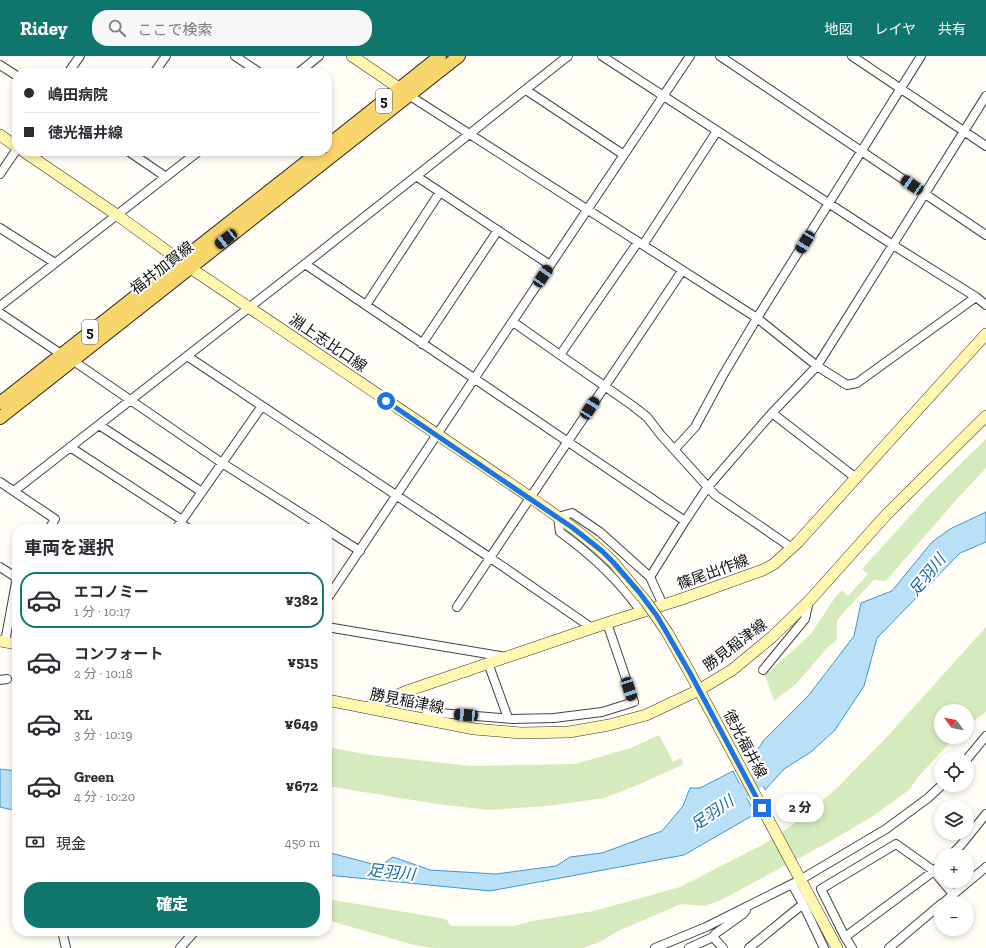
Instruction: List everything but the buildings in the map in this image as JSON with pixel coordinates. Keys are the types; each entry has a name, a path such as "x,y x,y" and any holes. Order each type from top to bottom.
{"main road":[{"path":"352,56 404,92"},
{"name":"福井加賀線","path":"332,149 404,92 440,56"},
{"name":"福井加賀線","path":"332,142 404,92 459,56"},
{"path":"0,135 12,144"},
{"name":"淵上志比口線","path":"30,156 185,264 558,517 602,551 613,562"},
{"name":"福井加賀線","path":"0,418 72,360 314,156"},
{"name":"福井加賀線","path":"0,403 61,354 185,264 323,156"},
{"name":"篠尾出作線","path":"366,708 407,691 607,623 642,613 764,570 774,564 792,548 986,334"},
{"name":"勝見稲津線","path":"332,701 474,729 521,733 569,732 609,725 646,715 701,694 772,637 809,601 886,515 986,416"},
{"name":"徳光福井線","path":"613,562 651,607 667,632 799,882 837,948"},
{"path":"2,641 12,643"}],"street":[{"path":"72,68 80,56"},
{"path":"158,68 166,56"},
{"path":"235,56 253,68"},
{"path":"304,68 319,56"},
{"path":"14,491 568,56"},
{"path":"602,56 829,204 976,297 986,305"},
{"path":"332,592 690,56"},
{"path":"720,56 986,235"},
{"path":"852,56 986,146"},
{"path":"675,450 696,427 722,377 757,318 921,56"},
{"path":"0,65 12,73"},
{"path":"526,90 624,155"},
{"path":"404,92 757,318 817,366 847,385 857,383 976,297"},
{"path":"650,577 707,488 772,413 817,366 986,96"},
{"path":"560,355 640,243 717,131"},
{"path":"0,174 12,156"},
{"path":"136,156 166,176"},
{"path":"0,306 192,156"},
{"path":"416,176 550,265"},
{"path":"366,305 440,192"},
{"path":"0,228 55,263"},
{"path":"422,344 498,230"},
{"path":"305,264 685,521"},
{"path":"457,607 489,557 682,271"},
{"path":"0,313 61,354"},
{"path":"513,322 634,406 647,418 707,488 792,548"},
{"path":"187,356 489,557 592,628"},
{"path":"72,360 222,463 318,524"},
{"path":"70,447 179,524 262,406"},
{"path":"772,413 856,478"},
{"path":"99,425 202,492"},
{"path":"0,482 55,519 52,524"},
{"path":"642,613 629,594 609,572 584,550 560,532 558,517 572,512 600,532 650,577 663,605"},
{"path":"332,533 360,551"},
{"path":"0,567 12,575"},
{"path":"2,641 12,599"},
{"path":"763,670 805,619 809,601"},
{"path":"425,720 427,712 508,718 554,718 602,712 634,702 607,623"},
{"path":"332,627 507,657"},
{"path":"488,663 508,718"},
{"path":"973,752 986,736"},
{"path":"655,948 706,927 799,882 886,830 934,792"},
{"path":"958,848 986,814"},
{"path":"845,937 934,871 896,844 821,889 845,937 852,948"},
{"path":"948,888 953,894 986,867"},
{"path":"799,882 803,904 824,948"},
{"path":"749,948 803,904"},
{"path":"689,948 713,937 743,914 749,906"},
{"path":"889,948 934,911"},
{"path":"63,936 66,948"},
{"path":"180,948 191,936"},
{"path":"713,937 723,948"}],"green space":[{"path":"986,439 986,468 956,500 886,581 874,580 842,614 837,621 837,640 829,646 796,684 774,701 765,675 811,634 834,599 842,590 848,596 868,574 862,569 930,494"},
{"path":"986,627 986,712 974,721 974,704 934,704 934,744 949,744 941,752 934,752 934,760 918,777 909,790 873,816 829,842 721,900 705,906 681,904 618,931 600,942 583,948 435,948 418,946 332,921 332,900 446,919 451,926 514,926 533,921 594,911 680,887 766,843 799,820 836,789 885,739"},
{"path":"659,735 673,762 681,758 684,764 604,798 547,806 489,810 437,804 332,787 332,748 370,755 472,766 575,764 631,748"}],"water":[{"path":"986,512 986,542 960,553 877,638 864,686 835,730 811,752 784,769 765,790 752,758 764,740 809,695 854,636 861,603 892,591 932,542 950,529"},
{"path":"0,769 12,770 12,810 0,807"},
{"path":"733,771 755,814 684,855 490,891 332,875 332,853 380,866 393,857 430,870 496,874 556,866 570,857 602,853 662,831 683,806 690,788 700,788"}],"waterway":[{"name":"足羽川","path":"727,802 769,773 774,765"}],"route":[{"path":"386,401 573,528 602,551 613,562 648,603 667,632 762,808"}]}
